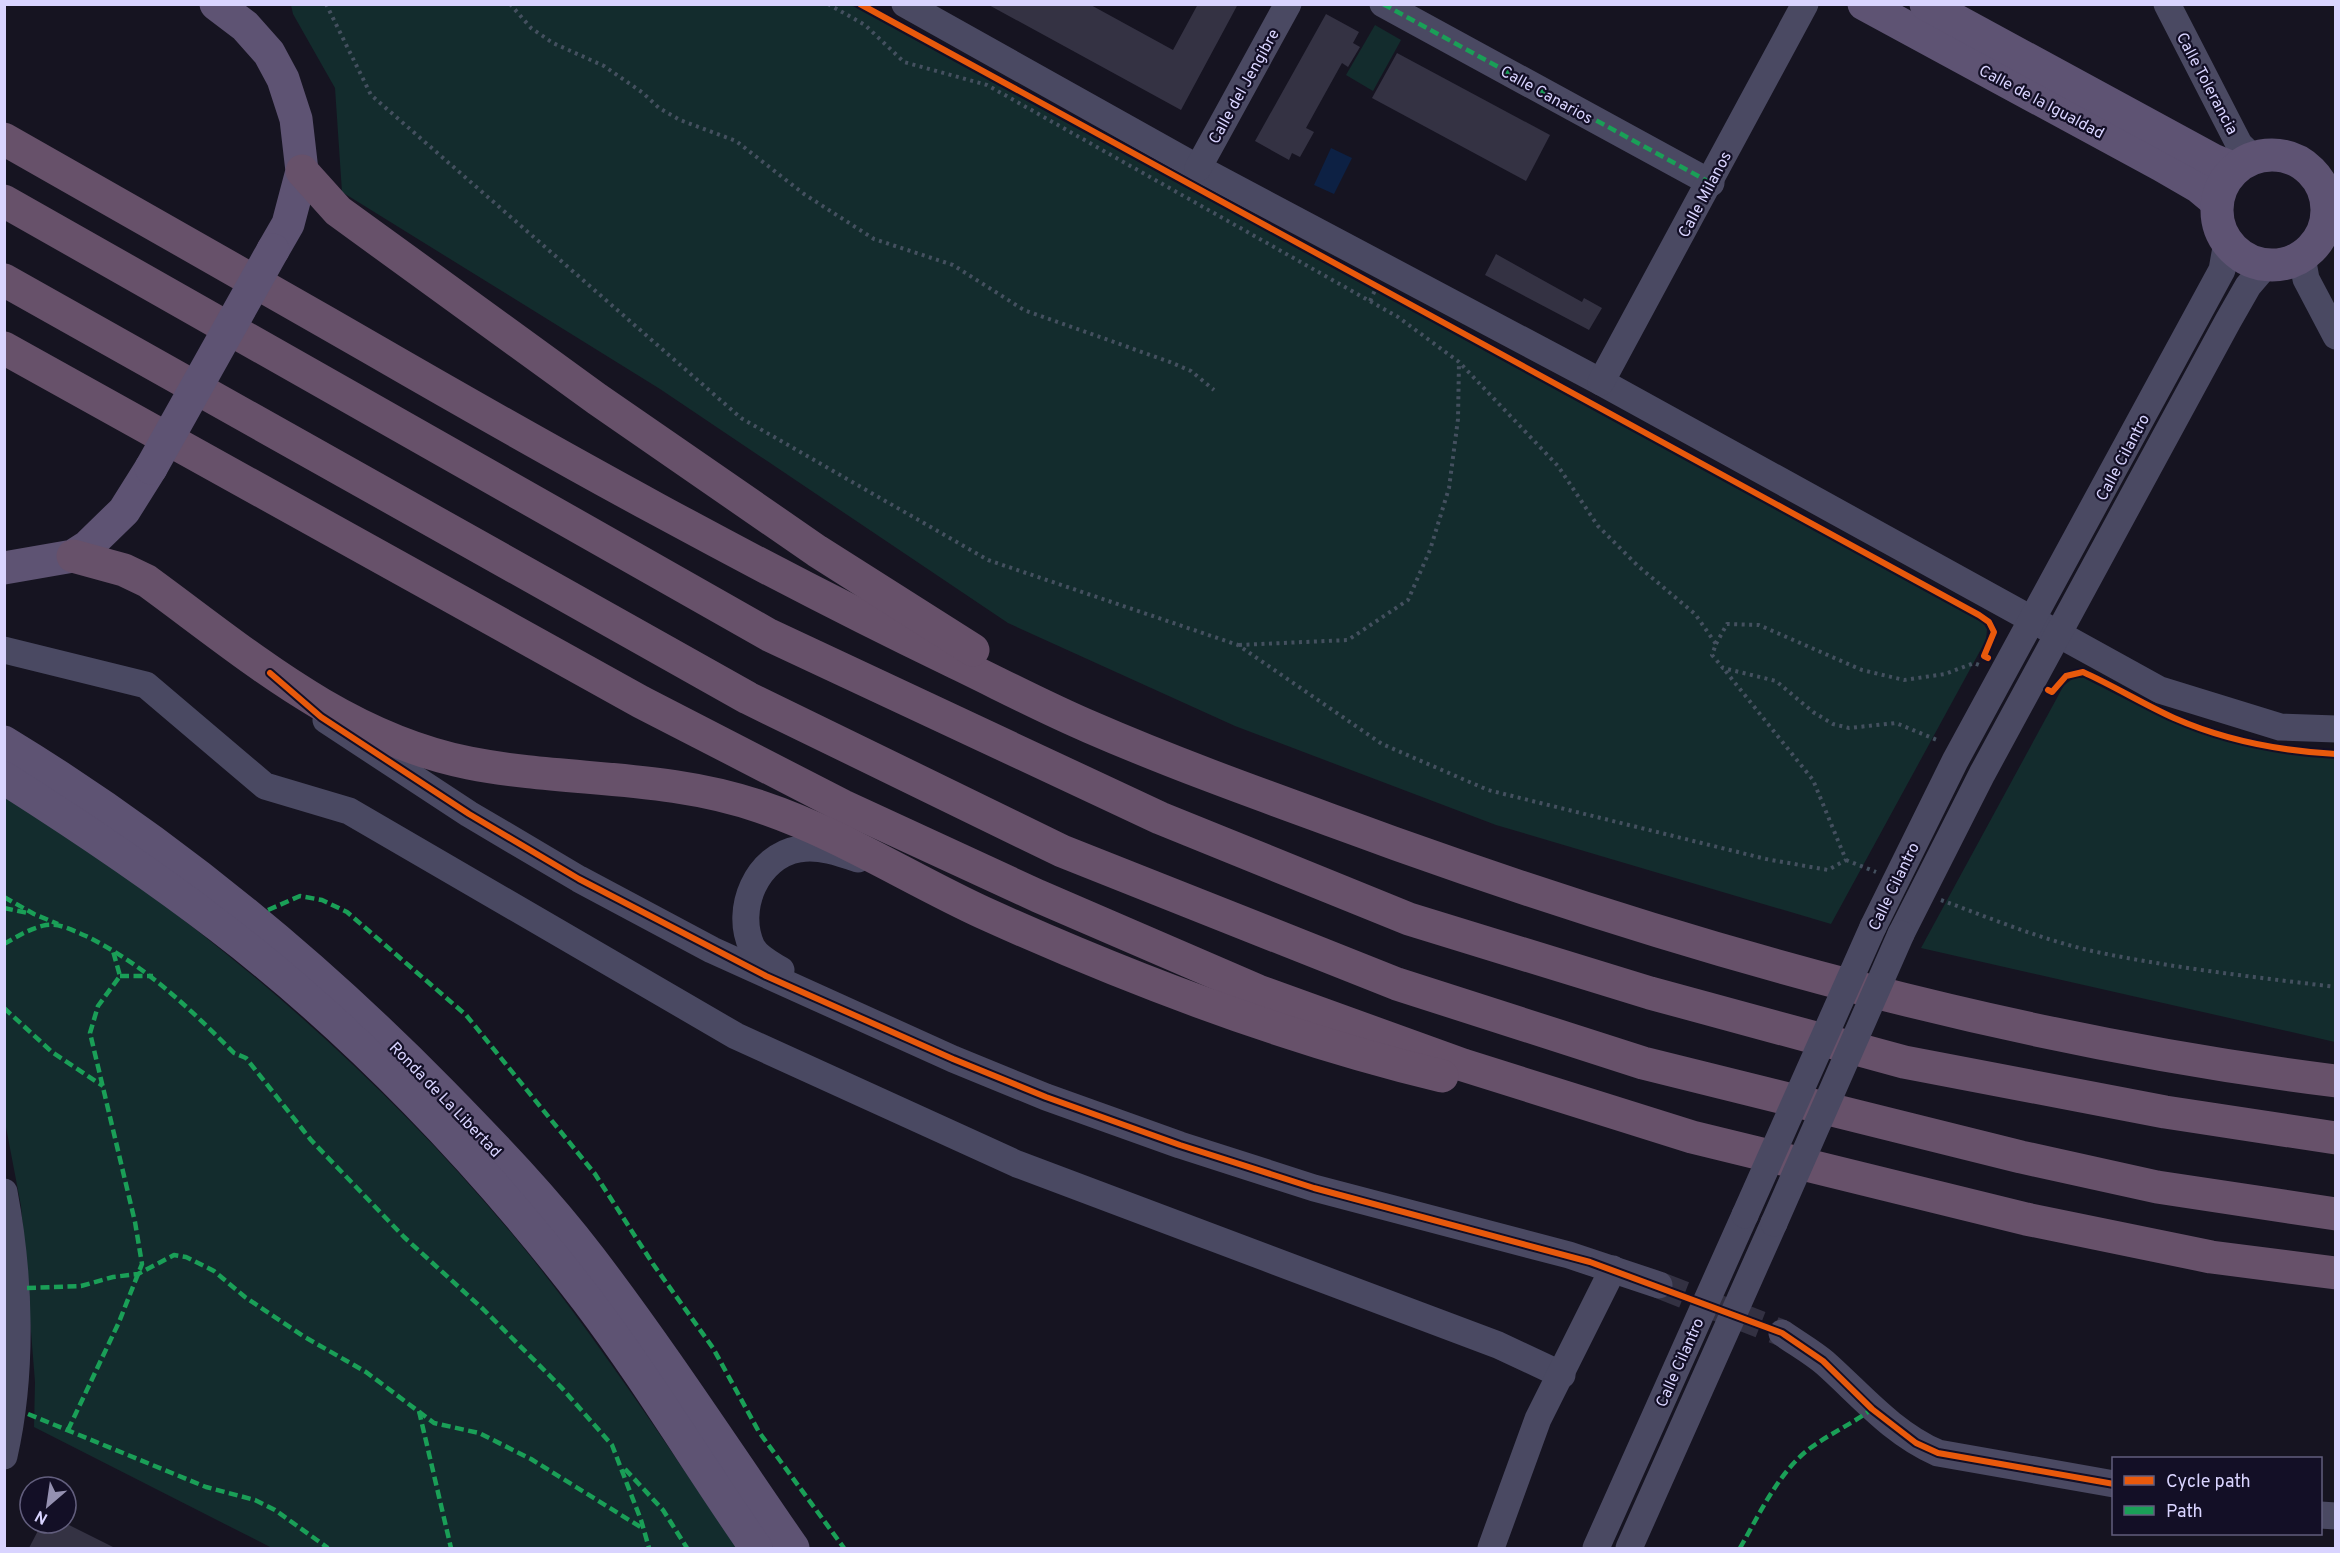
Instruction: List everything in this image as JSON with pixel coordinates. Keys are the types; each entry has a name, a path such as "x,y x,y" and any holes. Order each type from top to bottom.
{"highway":[{"path":"4,139 517,433 842,608 1088,726 1241,788 1541,895 1750,958 1963,1012 2169,1057 2336,1081"},
{"path":"302,171 338,212 381,244 597,399 817,552 959,642 1241,788"},
{"path":"4,201 769,635 1160,818 1409,920 1650,993 1904,1062 2165,1112 2336,1138"},
{"path":"4,280 748,698 1062,851 1397,984 1643,1063 2020,1157 2157,1187 2327,1216"},
{"path":"4,348 641,702 843,806 1038,896 1258,991 1463,1065 1692,1137 2026,1219 2211,1257 2334,1274"},
{"path":"73,556 124,570 147,581 270,673 335,713 415,749 467,762 516,770 671,784 714,793 794,819 908,876 1080,955 1259,1024 1385,1062 1492,1089 1591,1104"},
{"path":"2169,1057 2230,1053 2336,1060"}],"main road":[{"path":"4,568 73,556 101,536 118,518 151,468 288,224 302,171 296,119 283,79 245,15 216,4"},
{"name":"Calle de la Igualdad","path":"1864,4 2161,165 2199,187 2217,202"},
{"name":"Calle de la Igualdad","path":"1926,4 2213,160 2244,164"},
{"path":"2283,156 2322,165 2319,180 2331,204 2324,230 2318,240 2302,256 2285,264 2266,265 2244,257 2227,242 2220,230 2217,202 2220,190 2244,164 2283,156"},
{"name":"Ronda de La Libertad","path":"4,742 128,823 238,907 343,995 468,1120 589,1256 792,1548"},
{"name":"Ronda de La Libertad","path":"4,778 220,927 279,975 392,1079 524,1223 588,1301 756,1548"}],"street":[{"path":"905,4 1198,168 1601,382 2160,690 2280,727 2336,729"},
{"name":"Calle del Jengibre","path":"1198,168 1288,4"},
{"name":"Calle Canarios","path":"1383,4 1711,183"},
{"name":"Calle Milanos","path":"1601,382 1711,183 1805,4"},
{"name":"Calle Tolerancia","path":"2167,4 2239,144 2244,164"},
{"name":"Calle Cilantro","path":"1596,1548 1873,927 1955,761 2222,270 2227,242"},
{"path":"2302,256 2306,279 2336,336"},
{"name":"Calle Cilantro","path":"1629,1548 1921,891 2228,321 2248,286 2266,265"},
{"path":"4,650 146,685 265,786 349,811 736,1036 1017,1164 1498,1345 1562,1375"},
{"path":"270,673 321,717 381,758 579,879 711,950 953,1059 1046,1097 1180,1145 1325,1191 1518,1241 1613,1269 1659,1286"},
{"path":"868,1019 765,961 753,949 745,914 751,890 763,870 780,855 801,848 840,853 908,876"},
{"path":"4,1192 9,1218 17,1326 12,1417 4,1456"},
{"path":"1491,1548 1538,1419 1613,1269"},
{"path":"1782,1333 1823,1361 1872,1409 1916,1443 1938,1453 2112,1484"}],"path":[{"path":"326,4 371,95 741,418 988,560 1238,645 1382,744 1488,790 1766,859 1828,870 1846,860 1813,780 1712,655 1727,624 1758,625 1862,670 1904,680 1944,674 1974,663 1979,665"},
{"path":"510,4 531,28 554,43 604,66 673,116 736,141 804,194 874,239 953,265 1024,310 1170,362 1191,371 1214,390"},
{"path":"828,4 865,25 904,62 987,85 1398,317 1459,362 1558,466 1598,526 1638,566 1695,614 1716,644"},
{"path":"1367,281 1379,284 1388,292"},
{"path":"1370,301 1379,284"},
{"path":"1238,645 1348,640 1408,600 1430,550 1449,488 1458,419 1459,362"},
{"path":"1723,669 1776,681 1813,712 1833,724 1849,728 1896,723 1937,740"},
{"path":"1941,900 2004,924 2091,951 2232,975 2336,987"}],"green space":[{"path":"291,5 851,5 1983,623 1987,629 1986,640 1831,924 1496,825 1235,726 1008,623 660,389 342,192 335,88 293,14"},
{"path":"1375,25 1401,40 1373,91 1346,75"},
{"path":"2074,678 2084,678 2147,710 2235,743 2267,750 2335,757 2335,1042 1921,948 2064,685"},
{"path":"4,794 149,894 219,948 352,1064 414,1126 474,1190 558,1292 637,1401 737,1548 272,1548 34,1427 35,1382 21,1206 5,1122"}],"water":[{"path":"1331,148 1352,158 1334,194 1314,185"}],"building":[{"path":"987,4 1089,4 1173,50 1198,4 1238,4 1181,110"},
{"path":"1326,14 1359,32 1353,43 1360,47 1348,67 1342,63 1306,128 1314,132 1300,157 1292,153 1289,160 1255,141"},
{"path":"1397,53 1550,135 1526,181 1372,98"},
{"path":"1496,254 1582,302 1584,298 1602,308 1589,330 1485,275"},
{"path":"78,1530 115,1548 29,1548 36,1535 78,1535"}],"tunnel":[{"path":"1659,1285 1782,1333"}],"marked path":[{"path":"1383,4 1711,183"},
{"path":"268,910 300,896 322,900 347,912 466,1015 595,1174 653,1264 713,1348 759,1432 844,1548"},
{"path":"4,897 58,924"},
{"path":"4,908 28,913"},
{"path":"4,944 30,930 46,925 62,926 86,936 128,960 147,974 183,1003 234,1053 246,1058 311,1140 404,1237 483,1309 561,1387 612,1445 641,1520 649,1548"},
{"path":"68,1430 119,1322 142,1264 135,1222 90,1033 98,1006 120,976 113,951"},
{"path":"120,976 153,976"},
{"path":"4,1008 52,1052 103,1086"},
{"path":"27,1288 81,1286 113,1277 138,1274 174,1255 186,1257 214,1271 245,1297 303,1336 366,1372 434,1423 479,1433 531,1459 642,1528"},
{"path":"1740,1548 1770,1495 1798,1459 1809,1449 1872,1409"},
{"path":"419,1411 451,1548"},
{"path":"28,1414 206,1487 255,1500 275,1510 328,1548"},
{"path":"625,1469 663,1510 687,1548"}],"cycle path":[{"path":"860,4 1979,615 1989,622 1994,632 1984,656 1988,658"},
{"path":"2048,690 2052,692 2066,676 2083,672 2193,726 2253,743 2336,754"},
{"path":"270,673 321,717 469,814 579,879 766,976 953,1059 1046,1097 1180,1145 1314,1188 1590,1262 1782,1333 1823,1361 1872,1409 1916,1443 1938,1453 2112,1484"}]}
